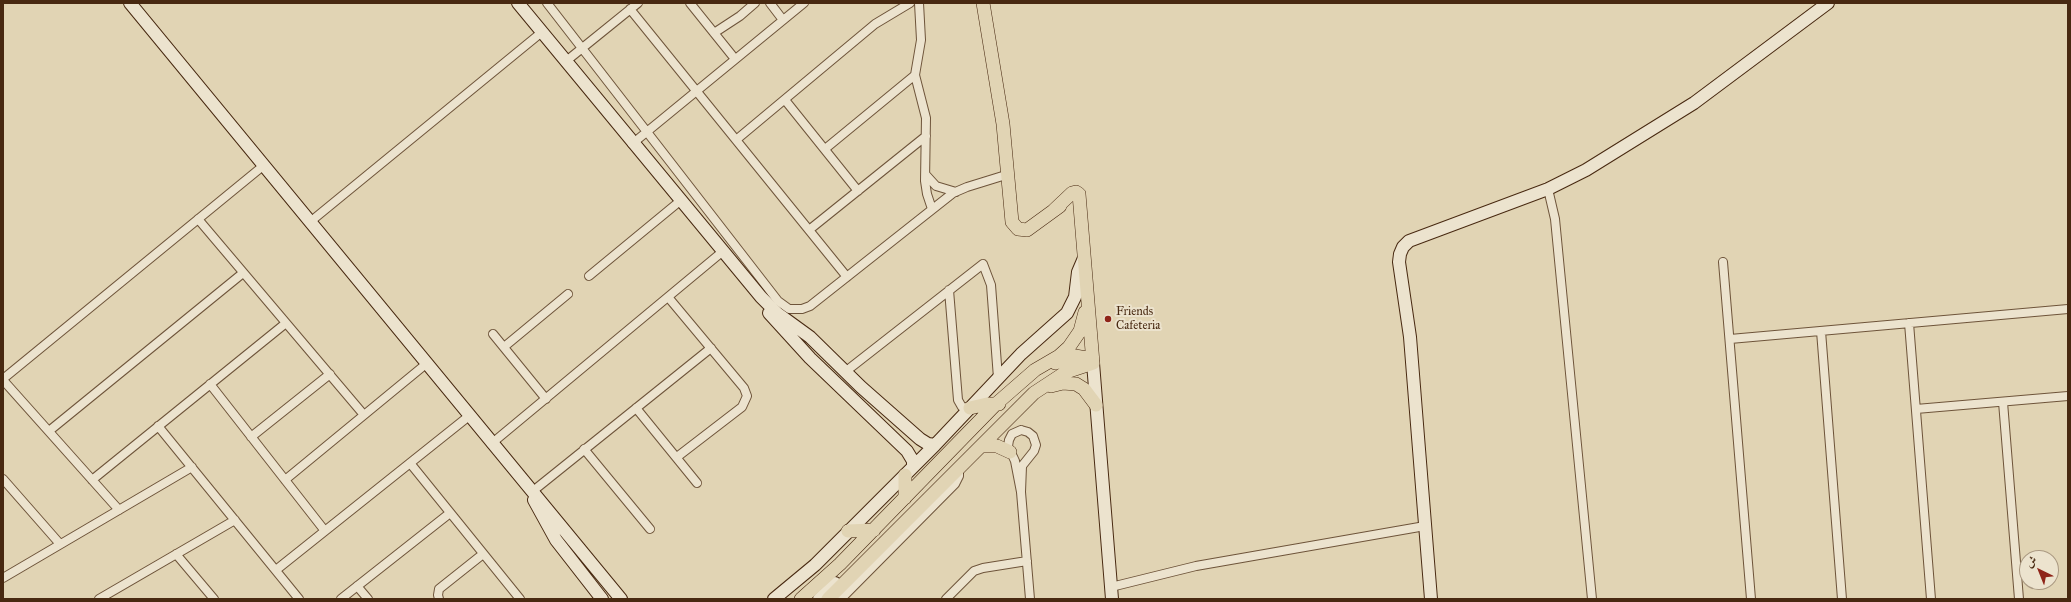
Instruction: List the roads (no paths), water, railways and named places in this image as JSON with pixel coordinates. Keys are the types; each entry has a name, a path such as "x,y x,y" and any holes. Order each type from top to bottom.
{"main road":[{"path":"983,3 1003,124 1012,219 1016,227 1021,230 1027,230 1061,206 1070,204 1081,212"},
{"path":"1054,210 1076,192 1080,196 1087,302 1093,361"},
{"path":"801,599 828,576 874,530 996,404 1035,370 1064,352 1073,342 1082,325 1087,302"},
{"path":"1022,382 1045,368 1070,357 1081,356 1093,361"},
{"path":"828,599 1031,396 1050,381 1066,372 1093,361"},
{"path":"1008,419 1044,390 1063,383 1072,383 1080,386 1090,396 1096,405"},
{"path":"970,408 996,404 1006,407 1007,412 993,428 985,442"},
{"path":"985,442 1010,452"},
{"path":"905,498 909,470"},
{"path":"848,531 874,530"}],"street":[{"path":"130,3 508,464 533,498 556,540 602,599"},
{"path":"518,3 632,144 742,276 770,306 810,337 845,372 923,441 935,445"},
{"path":"547,3 781,304 793,310 806,308 913,227 956,192 1008,174"},
{"path":"565,62 638,3"},
{"path":"690,3 735,59"},
{"path":"714,33 740,16 755,3"},
{"path":"770,3 783,20"},
{"path":"632,144 804,3"},
{"path":"736,140 875,24 910,3"},
{"path":"919,3 921,40 915,75 926,118 926,194 932,210"},
{"path":"1431,599 1410,337 1399,262 1403,247 1409,242 1548,189 1586,170 1670,119 1724,82 1828,3"},
{"path":"630,9 847,277"},
{"path":"310,222 542,32"},
{"path":"825,149 915,75"},
{"path":"784,100 858,191"},
{"path":"809,230 926,136"},
{"path":"119,510 3,380 263,166"},
{"path":"925,174 936,186 956,192"},
{"path":"1548,189 1555,219 1592,599"},
{"path":"589,276 680,201"},
{"path":"198,219 364,415"},
{"path":"492,444 722,252"},
{"path":"774,599 815,565 935,445 1033,343 1067,313 1075,298 1078,272 1084,258"},
{"path":"1723,262 1751,599"},
{"path":"845,372 983,264 991,285 998,378"},
{"path":"49,431 244,273"},
{"path":"742,276 761,303 797,345 907,451 911,456 909,470"},
{"path":"950,290 958,400 962,407 970,408"},
{"path":"504,347 568,294"},
{"path":"668,297 747,393 747,399 742,407 676,458"},
{"path":"1730,339 2068,309"},
{"path":"92,480 286,323"},
{"path":"1909,323 1931,599"},
{"path":"1821,331 1842,599"},
{"path":"493,334 546,398"},
{"path":"533,491 710,348"},
{"path":"1093,361 1112,593 1196,566 1425,526"},
{"path":"285,480 426,364"},
{"path":"251,437 330,374"},
{"path":"210,384 326,530"},
{"path":"1916,409 2068,396"},
{"path":"2003,402 2019,599"},
{"path":"636,408 697,483"},
{"path":"880,424 890,430 909,447 914,446 914,439 897,422 891,412"},
{"path":"276,570 469,416"},
{"path":"158,426 299,599"},
{"path":"1021,492 1022,466 1035,448 1033,436 1024,431 1015,432 1009,440 1008,446 1016,465 1021,492 1030,599"},
{"path":"584,449 650,528"},
{"path":"410,463 520,599"},
{"path":"508,464 533,491 621,599"},
{"path":"3,578 192,467"},
{"path":"841,599 955,484 959,476 959,467"},
{"path":"3,479 60,544"},
{"path":"341,599 450,513"},
{"path":"98,599 234,520"},
{"path":"176,554 214,599"},
{"path":"439,599 438,595 440,589 447,585 483,554"},
{"path":"946,599 974,571 983,568 1027,561"},
{"path":"819,599 844,576 856,571"},
{"path":"443,599 443,593 447,585"},
{"path":"357,586 368,599"}],"place":[{"name":"Friends Cafeteria","path":"1108,319"}]}
